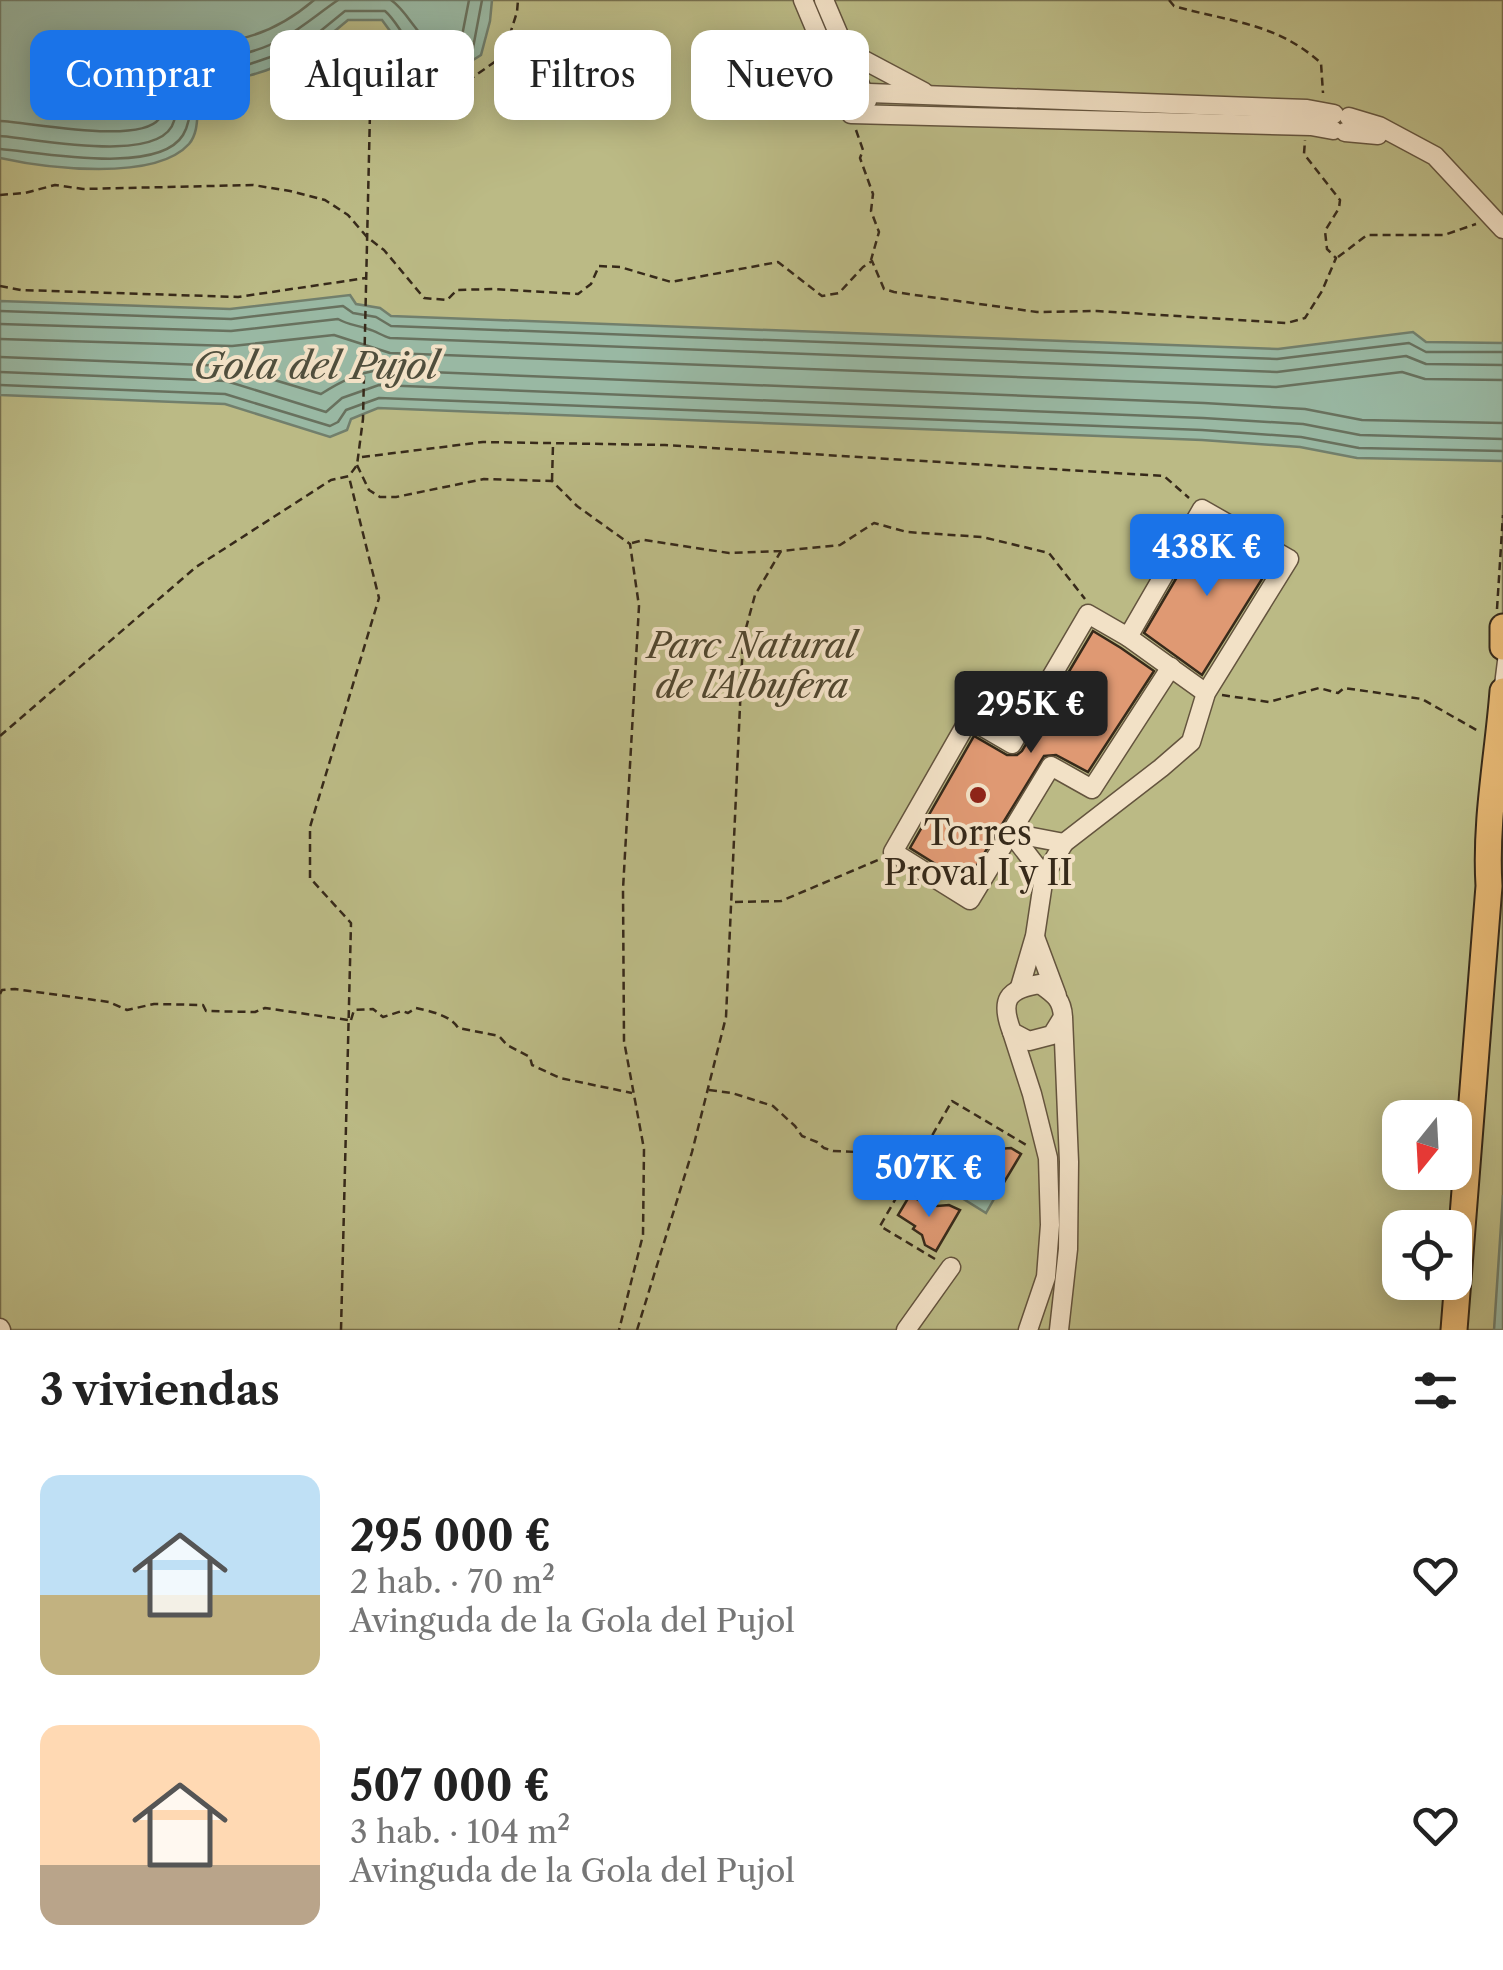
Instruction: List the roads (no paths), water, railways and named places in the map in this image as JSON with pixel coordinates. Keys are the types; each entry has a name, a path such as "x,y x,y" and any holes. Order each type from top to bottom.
{"main road":[{"path":"1500,622 1503,648"},
{"path":"1454,1330 1489,886 1487,856 1503,691"},
{"path":"1489,886 1496,860 1503,788"}],"street":[{"path":"803,0 816,30"},
{"path":"824,0 837,30"},
{"path":"869,63 928,95"},
{"path":"869,93 1306,111 1340,123 1379,126 1435,156 1481,214 1503,229"},
{"path":"869,105 873,115"},
{"path":"869,115 1306,111"},
{"path":"1481,214 1503,212"},
{"path":"1028,1330 1046,1277 1050,1225 1048,1158 1005,1013 1008,999 1020,987 1035,936 1044,876 1064,843 1191,742 1206,693 1289,559 1202,509 1128,637"},
{"path":"1171,666 1092,789 1051,766 970,900 893,852 970,719 1012,744 1088,614 1128,637 1171,666 1206,693"},
{"path":"1010,833 1064,843"},
{"path":"1010,833 1044,876"},
{"path":"1035,936 1062,1006 1070,1162 1068,1249 1059,1330"},
{"path":"1020,987 1040,984 1057,996"},
{"path":"1012,1032 1029,1041 1052,1035 1062,1016"},
{"path":"906,1330 951,1267"}],"lane":[{"path":"1498,738 1503,657"}],"water":[{"path":"0,0 492,0 481,55 474,59 474,30 390,30 382,20 348,20 335,30 270,30 270,69 250,75 250,30 30,30 30,120 197,120 196,126 189,144 173,156 151,164 71,168 0,158"},
{"name":"Gola del Pujol","path":"350,295 356,304 380,308 391,316 1278,349 1413,332 1426,342 1503,343 1503,461 1357,458 1300,447 1202,440 378,408 351,419 347,430 330,437 225,404 0,395 0,301 230,309"},
{"path":"957,1176 994,1199 986,1213 949,1190"},
{"path":"1503,1195 1503,1330 1494,1330"}],"place":[{"name":"Torres Proval I y II","path":"978,795"}],"park label":[{"name":"Parc Natural de l'Albufera","path":"752,665"}]}
